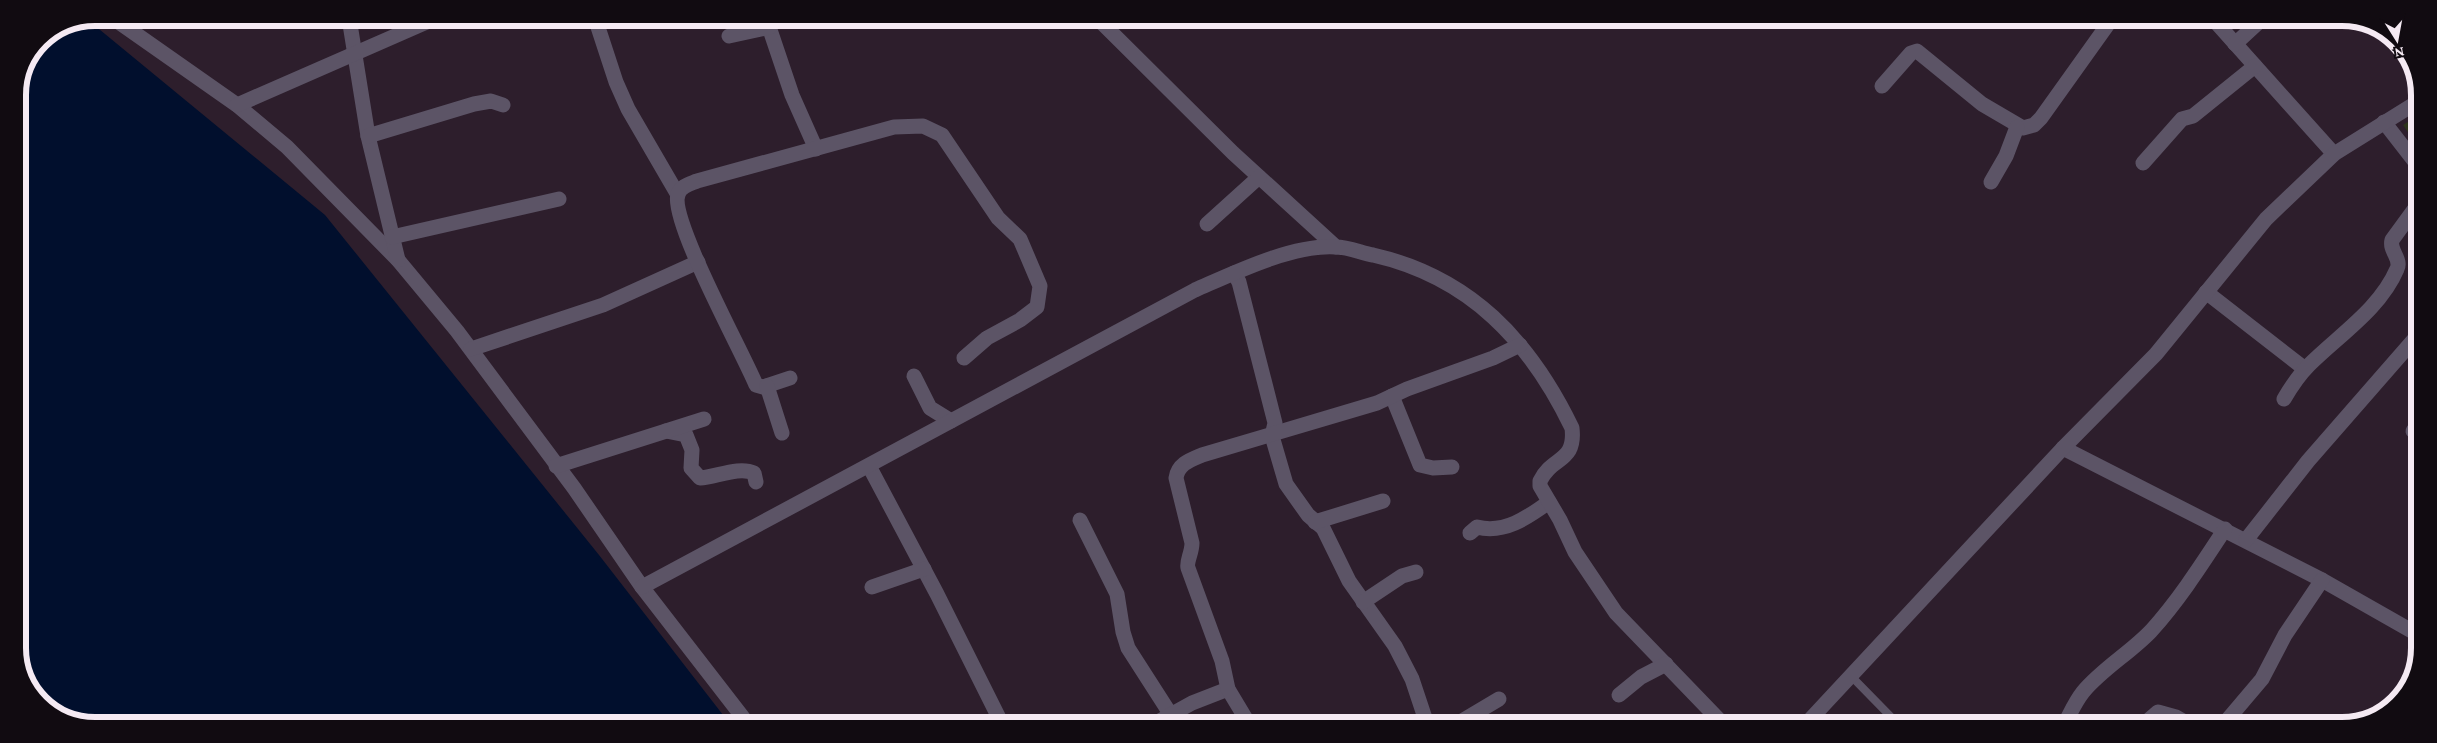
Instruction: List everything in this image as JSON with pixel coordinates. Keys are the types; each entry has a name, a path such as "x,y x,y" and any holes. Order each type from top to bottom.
{"street":[{"path":"124,26 238,106 287,147 398,260 471,349 642,587 743,717"},
{"path":"350,26 368,136 398,260"},
{"path":"238,106 417,26"},
{"path":"598,26 616,82 628,110 678,195"},
{"path":"729,36 759,26"},
{"path":"769,26 792,95 816,149"},
{"path":"1105,26 1258,177 1314,224 1336,247"},
{"path":"1882,86 1916,51 1982,104 2018,127 2029,127 2040,121 2107,26"},
{"path":"2219,26 2334,154"},
{"path":"2235,44 2254,26"},
{"path":"2143,163 2182,119 2192,116 2255,66"},
{"path":"368,136 474,104 491,101 503,105"},
{"path":"1813,717 2063,448 2156,354 2266,219 2334,154 2411,106"},
{"path":"2384,122 2411,157"},
{"path":"790,378 758,388 756,385 698,262 676,205 678,195 681,188 697,181 894,127 923,126 942,135 998,218 1020,239 1040,286 1038,307 1020,320 987,338 964,358"},
{"path":"1991,182 2006,156 2018,127"},
{"path":"1207,224 1258,177"},
{"path":"392,237 559,199"},
{"path":"2284,399 2305,370 2365,312 2384,290 2398,268 2397,259 2392,248 2392,240 2411,214"},
{"path":"642,587 1195,290 1234,273 1290,254 1336,247 1394,260 1437,277 1482,306 1520,345 1572,428 1574,440 1571,450 1549,468 1540,481 1540,486 1596,587 1616,613 1716,717"},
{"path":"471,349 602,305 698,262"},
{"path":"1234,273 1246,307 1275,424 1272,436 1286,484 1315,522 1326,533 1345,573 1363,602 1378,619 1407,667 1425,717"},
{"path":"2206,292 2305,370"},
{"path":"2246,540 2308,461 2411,343"},
{"path":"1245,717 1228,689 1222,661 1187,565 1192,553 1192,543 1176,474 1185,463 1202,455 1272,436 1377,403 1407,389 1493,358 1520,345"},
{"path":"914,376 930,408 951,421"},
{"path":"767,386 782,433"},
{"path":"1392,396 1420,465 1432,468 1452,467"},
{"path":"556,466 704,419"},
{"path":"665,431 686,435 692,450 691,468 700,478 714,478 747,470 754,473 756,482"},
{"path":"2063,448 2246,540 2322,580 2411,631"},
{"path":"869,466 924,569 998,717"},
{"path":"1315,522 1383,501"},
{"path":"1470,533 1477,527 1488,530 1503,528 1532,515 1549,502"},
{"path":"1080,520 1117,594 1123,632 1128,648 1171,715"},
{"path":"2068,717 2090,684 2119,661 2151,630 2190,582 2225,529"},
{"path":"872,587 924,569"},
{"path":"1363,602 1402,576 1416,572"},
{"path":"2230,717 2262,679 2286,635 2322,580"},
{"path":"1618,695 1641,677 1666,664"},
{"path":"1167,717 1192,703 1228,689"},
{"path":"1469,717 1500,699"},
{"path":"2152,717 2158,712 2173,717"}],"lane":[{"path":"1851,676 1891,717"}],"green space":[{"path":"2411,120 2411,136 2403,125"}],"water":[{"path":"95,26 325,215 599,555 725,717 95,717 69,711 53,702 43,693 32,674 26,652 26,95 32,69 46,46 69,32"}]}
